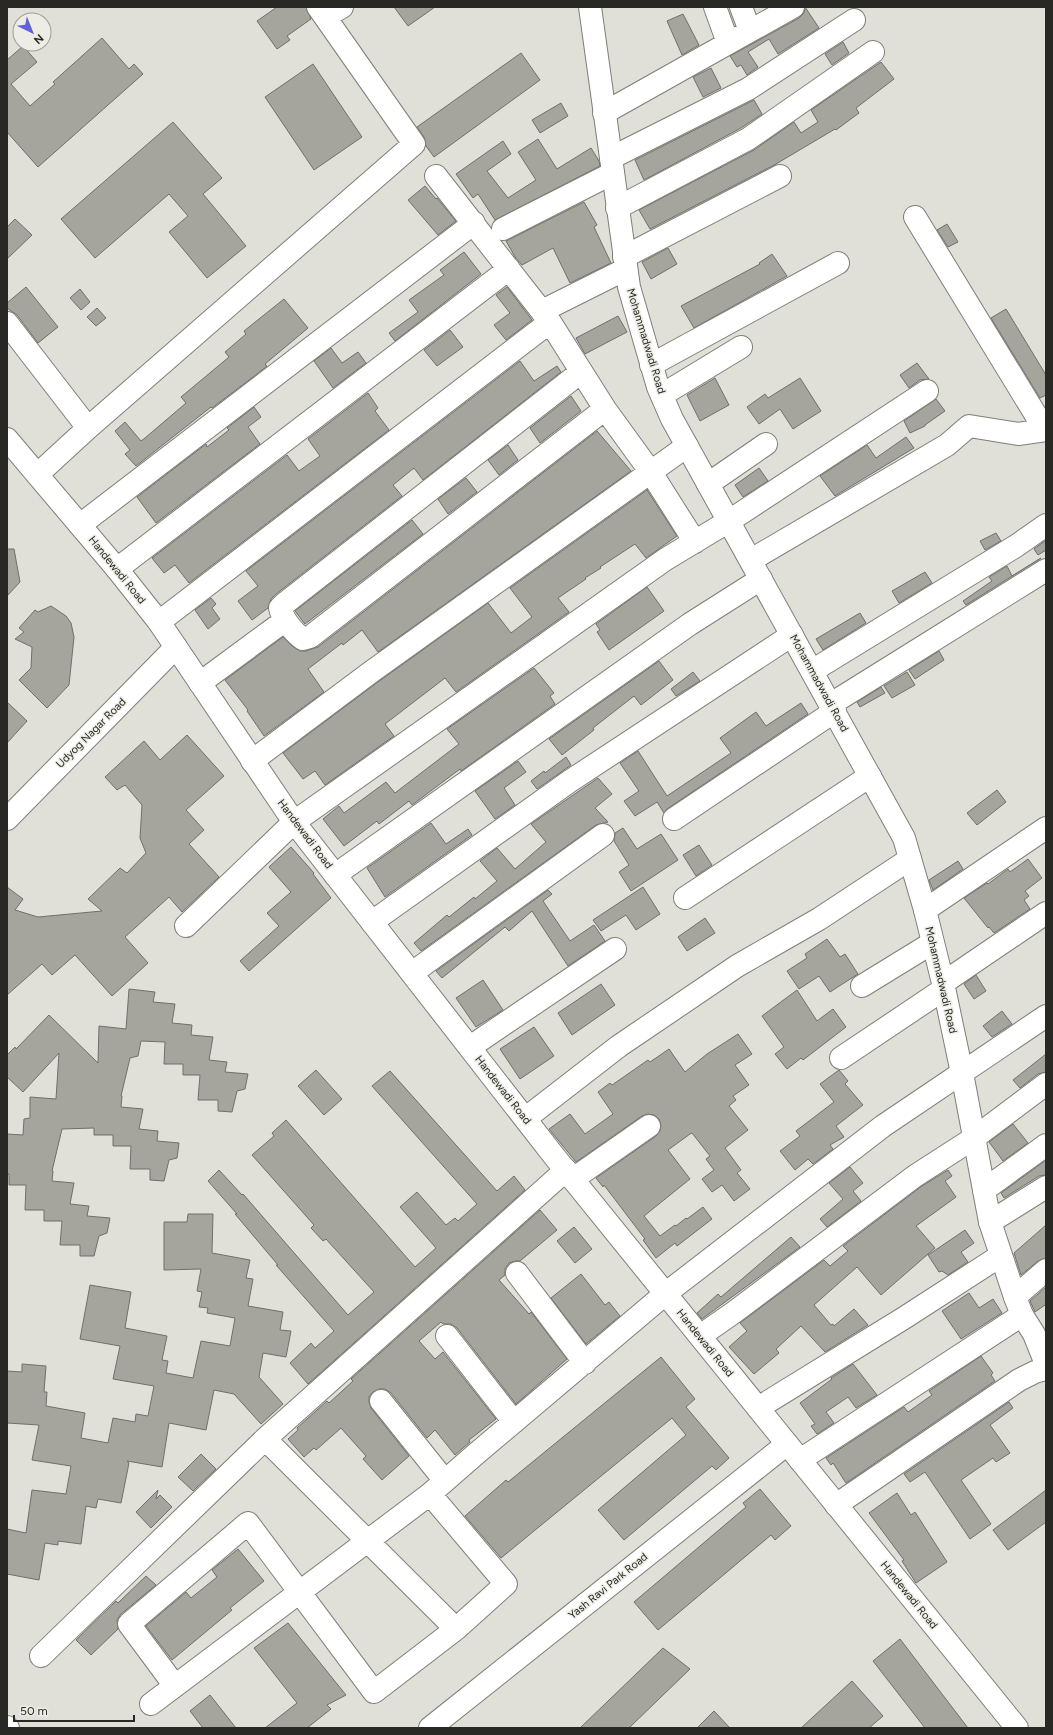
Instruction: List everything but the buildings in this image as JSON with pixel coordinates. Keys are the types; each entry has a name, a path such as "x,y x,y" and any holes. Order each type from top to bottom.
{"street":[{"name":"Mohammadwadi Road","path":"590,7 625,263 629,286 651,365 672,420 904,838 925,910 943,986 962,1074 990,1222 1000,1256 1018,1306 1040,1330 1046,1364"},
{"path":"715,7 728,43"},
{"path":"741,7 750,31"},
{"path":"604,113 793,7"},
{"path":"38,474 88,428 414,144 328,10"},
{"path":"503,229 748,89 854,20"},
{"path":"617,208 748,139 873,52"},
{"path":"436,176 546,316 605,410 650,471 695,542"},
{"path":"159,622 546,316 625,263 780,176"},
{"path":"335,875 683,629 756,569 946,445 969,426 1018,434 1046,430 915,217"},
{"path":"80,525 474,223"},
{"path":"651,365 838,263"},
{"path":"117,569 509,269"},
{"path":"7,323 88,428"},
{"path":"662,395 741,347"},
{"path":"581,372 284,604 280,608 281,614 299,636 303,639 310,637 605,410"},
{"path":"186,926 294,822 639,578 729,521 927,391"},
{"name":"Handewadi Road","path":"7,439 117,569 159,622 294,822 569,1175 1017,1728"},
{"path":"708,484 766,444"},
{"path":"252,761 371,672 687,446"},
{"path":"812,671 1016,546 1046,525"},
{"path":"674,819 833,708 1046,570"},
{"path":"200,683 276,627"},
{"path":"372,922 570,782 792,635"},
{"name":"Udyog Nagar Road","path":"7,819 176,647"},
{"path":"686,898 870,776"},
{"path":"925,910 1046,828"},
{"path":"412,973 603,835"},
{"path":"526,1118 619,1046 731,970 820,919 910,859"},
{"path":"841,1058 1046,913"},
{"path":"862,986 932,943"},
{"path":"470,1048 615,949"},
{"path":"151,1704 438,1487 665,1294 883,1126 1046,1016"},
{"path":"700,1336 733,1313 914,1176 974,1138 1046,1084"},
{"path":"41,1656 265,1439 569,1175 649,1126"},
{"path":"984,1190 1046,1145"},
{"path":"990,1222 1046,1187"},
{"path":"758,1408 904,1318 1000,1256"},
{"name":"Yash Ravi Park Road","path":"430,1728 793,1452 1018,1306 1046,1270"},
{"path":"517,1273 585,1363"},
{"path":"447,1336 514,1422"},
{"path":"836,1505 1019,1380 1035,1372 1046,1369"},
{"path":"175,1686 129,1624 248,1523 374,1692 456,1629 506,1584 438,1487 381,1401"},
{"path":"265,1439 456,1629"}]}
